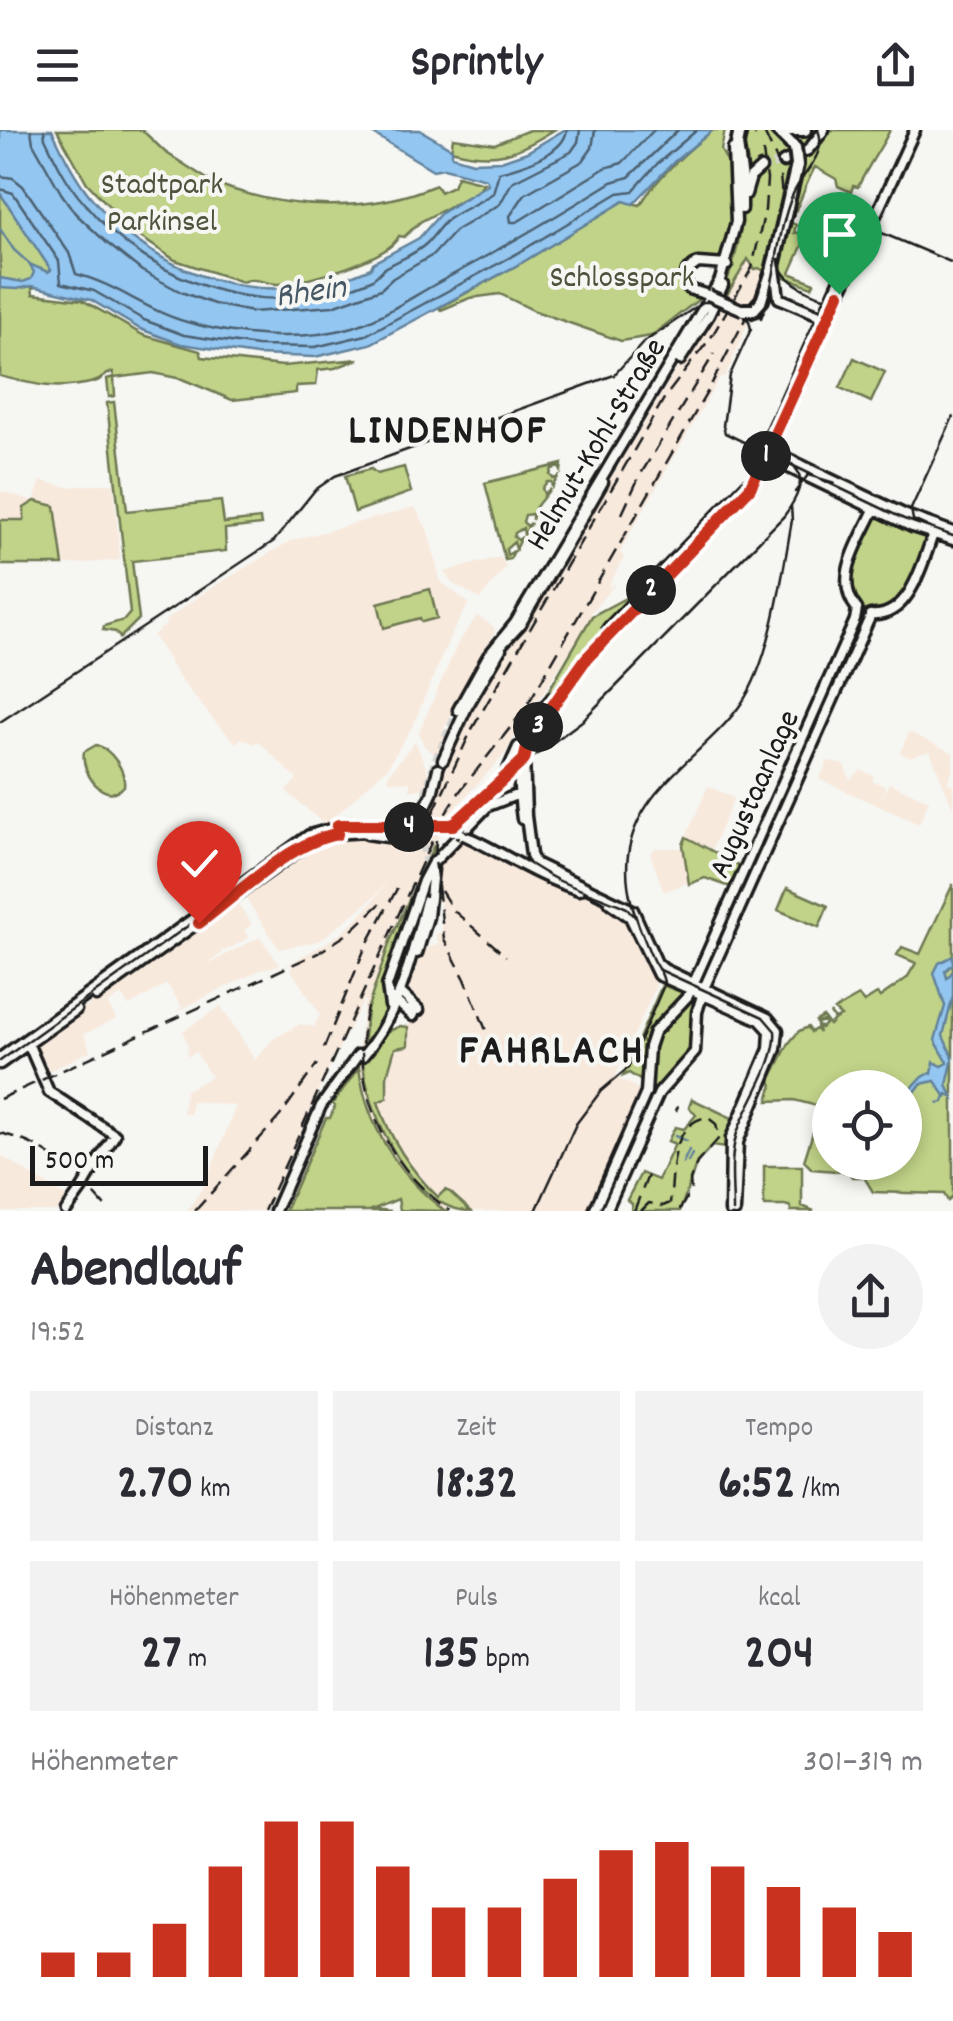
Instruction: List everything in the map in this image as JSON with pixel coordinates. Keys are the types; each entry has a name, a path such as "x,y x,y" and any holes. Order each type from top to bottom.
{"highway":[{"path":"735,166 738,130"},
{"path":"748,310 759,305 768,283 797,166 790,134"},
{"path":"776,268 782,223"}],"main road":[{"path":"783,162 808,150 824,130"},
{"path":"363,833 456,824 518,767 528,744 592,651 751,483 913,130"},
{"name":"Helmut-Kohl-Straße","path":"676,361 711,310 729,264 740,222 735,166"},
{"name":"Helmut-Kohl-Straße","path":"516,626 676,361 729,264 736,222 735,166"},
{"path":"740,222 748,182 761,168"},
{"path":"706,263 716,272 716,287"},
{"path":"729,264 692,266 685,280 693,292 748,310"},
{"path":"776,268 779,298 822,319"},
{"path":"767,453 822,319 834,299"},
{"path":"767,453 953,540"},
{"path":"875,506 846,574 846,592 857,609 871,615 888,614 902,604 931,532"},
{"path":"931,532 953,532"},
{"path":"504,779 513,754 541,710 601,636 646,592"},
{"name":"Augustaanlage","path":"764,840 857,609"},
{"name":"Augustaanlage","path":"699,990 721,949 764,840 871,615"},
{"path":"516,626 486,664 460,710 488,656 516,626"},
{"path":"0,1061 312,841 353,824 378,826 414,819 478,686 516,626"},
{"path":"523,742 518,794 528,850 547,875"},
{"path":"338,829 401,840 412,835 432,794 438,765"},
{"path":"278,1211 321,1106 401,1001 426,887 438,858 488,806 518,794"},
{"path":"353,824 411,829"},
{"path":"445,828 575,887 636,922 664,974"},
{"path":"490,846 518,854 528,850"},
{"path":"408,969 423,937 426,887"},
{"name":"Augustaanlage","path":"699,990 712,944 739,897"},
{"path":"424,900 408,969 401,1001 408,954 424,900"},
{"path":"636,922 652,967 768,1018 774,1032 776,1049 736,1132 731,1162 733,1211"},
{"path":"712,944 721,949"},
{"path":"594,1211 645,1095 653,1034 699,990"},
{"path":"606,1211 660,1094 694,1052 699,990"},
{"path":"26,1040 49,1092 115,1135 66,1211"}],"shaded area":[{"path":"782,168 766,281 725,377 720,377 629,535 620,553 624,557 607,589 616,583 591,612 503,756 446,818 438,834 436,857 433,846 397,922 372,994 362,1053 373,1108 404,1166 452,1211 435,1204 407,1176 372,1117 357,1060 365,998 324,1078 266,1211 187,1211 205,1184 236,1106 192,1101 190,1114 183,1113 185,1091 211,1077 196,1052 187,1057 183,1031 221,1006 255,1060 273,1039 300,1024 314,1027 320,1014 290,969 298,964 286,966 341,934 388,881 370,901 319,941 279,949 243,894 318,841 372,838 406,842 402,859 457,734 666,386 744,266"},
{"path":"41,481 67,487 114,483 120,560 63,565 62,547 35,501 24,508 25,547 35,548 35,566 0,565 0,491 34,501"},
{"path":"415,507 428,531 441,582 469,603 450,637 413,725 387,768 325,825 286,791 297,779 258,741 254,744 242,738 236,743 213,719 180,679 153,635 166,625 165,621 208,590 290,541"},
{"path":"500,557 506,567 480,599 452,583 444,572"},
{"path":"477,616 494,627 495,632 444,728 444,745 433,753 424,746 419,732 458,643"},
{"path":"909,732 953,753 953,770 947,782 953,785 953,808 930,751 909,757 900,753"},
{"path":"415,741 428,772 425,788 410,791 410,782 389,781 388,775"},
{"path":"828,761 844,765 850,780 861,770 874,776 872,781 885,786 880,800 889,783 929,800 919,824 819,779"},
{"path":"708,786 734,798 712,849 686,837"},
{"path":"460,838 546,883 588,896 627,917 656,986 615,1077 639,1089 641,1095 589,1211 471,1211 446,1191 439,1198 402,1154 377,1102 387,1098 387,1076 395,1048 408,1045 408,1025 418,998 407,992 422,950 439,944 435,935 442,932 437,866"},
{"path":"655,848 685,848 689,882 664,892 650,854"},
{"path":"236,901 252,924 244,930 249,938 224,951 221,948 222,953 206,965 260,937 280,965 260,970 175,1012 182,1007 167,984 129,1006 121,995 108,1004 116,1019 84,1034 90,1051 43,1074 31,1046"},
{"path":"0,1155 68,1198 61,1211 0,1211"}],"green space":[{"name":"Stadtpark Parkinsel","path":"57,130 142,130 165,152 207,179 205,185 301,204 357,204 436,185 440,192 453,186 457,176 484,183 476,192 420,222 404,237 399,236 392,245 364,261 293,282 242,282 175,260 124,226 87,183"},
{"path":"529,130 554,130 506,153 481,156 451,150 453,138 495,144"},
{"name":"Schlosspark","path":"713,130 725,130 721,150 732,171 735,218 725,264 701,261 686,269 692,294 702,297 651,336 621,341 535,311 500,294 439,308 624,201 640,205 664,174"},
{"name":"Schlosspark","path":"741,130 752,130 755,135 758,130 890,130 858,187 853,186 851,192 815,167 812,173 790,222 796,225 794,233 804,232 807,224 811,226 790,273 814,283 812,287 755,269 748,259 725,298 721,296 740,234"},
{"path":"0,170 65,265 43,285 32,288 33,294 82,300 143,335 200,351 202,357 283,366 359,359 318,370 316,385 296,386 296,393 232,400 182,379 153,373 114,378 115,396 109,397 107,379 114,377 113,372 97,381 69,386 0,376"},
{"path":"854,358 885,372 871,402 840,388"},
{"path":"114,402 127,511 221,501 224,523 260,519 261,525 225,529 226,551 132,561 139,619 120,638 116,632 103,630 130,613 107,403"},
{"path":"562,464 561,471 559,467 552,469 550,475 558,477 552,487 547,482 542,488 544,494 550,489 535,508 532,520 532,514 525,515 523,522 527,526 531,523 524,535 523,528 515,533 518,540 522,537 516,549 514,542 506,549 507,555 514,551 505,560 485,483"},
{"path":"404,467 411,492 355,512 345,476"},
{"path":"35,501 55,506 63,565 0,565 0,520 24,520 24,508"},
{"path":"876,511 931,536 906,594 885,612 871,612 855,605 848,574"},
{"path":"430,589 437,618 422,622 420,618 384,628 378,603"},
{"path":"637,594 531,721 592,616"},
{"path":"802,744 809,747 704,984 700,983 702,971"},
{"path":"96,745 107,751 120,767 124,786 117,791 102,790 86,769 84,752"},
{"path":"686,837 742,867 733,888 705,878 689,884 683,845"},
{"path":"434,845 434,859 393,970 387,1009 363,1046 367,1010 390,941"},
{"path":"953,884 953,1197 948,1201 944,1194 873,1192 866,1180 922,1180 922,1070 812,1070 812,1105 794,1100 768,1101 770,1080 799,1031 808,1027 819,1033 817,1025 821,1028 825,1024 816,1021 823,1017 829,1025 834,1020 830,1013 835,1019 841,1016 834,1010 859,996 864,1002 877,994 880,997 907,978 916,963 897,955 902,947 920,954"},
{"path":"787,888 828,906 819,927 778,910"},
{"path":"662,985 681,992 682,1000 659,1020 646,1042 641,1041 646,1044 643,1082 629,1073 623,1076"},
{"path":"691,994 698,998 693,1052 668,1080 604,1211 595,1211 647,1093 655,1034"},
{"path":"408,1027 408,1046 395,1048 387,1076 387,1098 378,1102 383,1116 402,1153 428,1187 438,1197 445,1190 450,1192 471,1211 450,1207 412,1178 397,1157 374,1108 363,1064 387,1032"},
{"path":"359,1068 369,1110 387,1148 413,1182 445,1211 400,1210 398,1199 374,1209 391,1211 285,1211 326,1118 330,1118 335,1106 332,1104"},
{"path":"692,1099 734,1119 726,1148 712,1146 697,1162 680,1211 631,1211 632,1204 627,1200 641,1173 658,1180 675,1144 668,1141 675,1127 684,1129 696,1115 689,1107"},
{"path":"812,1136 812,1169 804,1161"},
{"path":"764,1166 802,1166 802,1206 814,1211 764,1206"}],"water":[{"name":"Rhein","path":"0,130 52,130 90,196 118,226 149,250 219,281 257,288 295,288 371,268 373,263 419,238 441,213 488,184 486,179 444,168 433,170 367,130 420,130 452,149 452,156 473,162 501,161 527,152 564,130 713,130 675,161 633,204 624,201 523,262 370,344 315,357 256,355 181,344 140,329 91,300 32,286 0,288 0,278 23,282 31,279 34,272 29,264 51,270 0,193"},
{"path":"953,956 953,964 945,971 947,978 953,971 953,996 943,1036 953,1058 947,1085 953,1098 947,1094 946,1097 935,1081 922,1084 922,1078 932,1073 934,1062 942,1066 948,1063 935,1040 945,1006 934,973 939,963"}],"waterway":[{"path":"0,229 14,250 32,266"},
{"path":"938,1103 945,1096"},
{"path":"675,1136 687,1141"},
{"path":"683,1163 689,1150"},
{"path":"688,1162 692,1154"}],"tunnel":[{"path":"761,168 783,162"},
{"path":"422,900 427,871 419,823 422,806 435,761 458,710"}],"tram line":[{"path":"761,318 787,209 820,147 818,130"},
{"path":"779,259 789,279 827,298 837,293 863,235 870,228 953,263"},
{"path":"0,722 274,541 315,490 335,476 614,375 643,343 703,302 719,302 752,319 760,316 765,307"},
{"path":"742,314 751,329 730,375 725,433 904,519 953,536"},
{"path":"926,526 913,520 911,509 953,417"},
{"path":"0,1061 313,836 339,830 456,827 524,764 582,721 784,516 800,483 792,464"},
{"path":"795,492 808,475 835,483"},
{"path":"536,1211 576,1124 601,1091 628,1068 664,985 630,895 627,869 634,831 658,791 726,723 751,686 774,615 792,520 791,506"},
{"path":"442,828 483,838 556,879 627,908 636,918"},
{"path":"658,969 763,1017 775,1031 772,1056 735,1142 733,1211"}],"railway":[{"path":"264,1211 441,821 525,709 710,387 757,296 782,197 779,165 763,130"},
{"path":"433,813 472,729 665,397 712,336 752,268 765,210 767,179 763,152"},
{"path":"622,514 639,477 714,354"},
{"path":"436,840 444,939 488,1035"},
{"path":"324,1048 365,948 399,885"},
{"path":"441,891 453,910 506,956"},
{"path":"0,1099 318,953 349,933 380,904"},
{"path":"367,1007 363,1066 377,1121 407,1171 450,1211"},
{"path":"195,1211 280,1116 317,1064"},
{"path":"676,1111 678,1106"},
{"path":"641,1211 649,1203 670,1203 680,1140 686,1129 707,1117 716,1124 719,1138 697,1163 690,1180 691,1190 679,1211"},
{"path":"0,1133 48,1153 109,1211"},
{"path":"634,1211 649,1173"}],"district":[{"name":"LINDENHOF","path":"448,427"},
{"name":"FAHRLACH","path":"552,1047"}],"route":[{"path":"199,923 312,841 337,834 338,825 380,828 456,824 524,760 528,744 586,659 750,488 839,294"}]}
